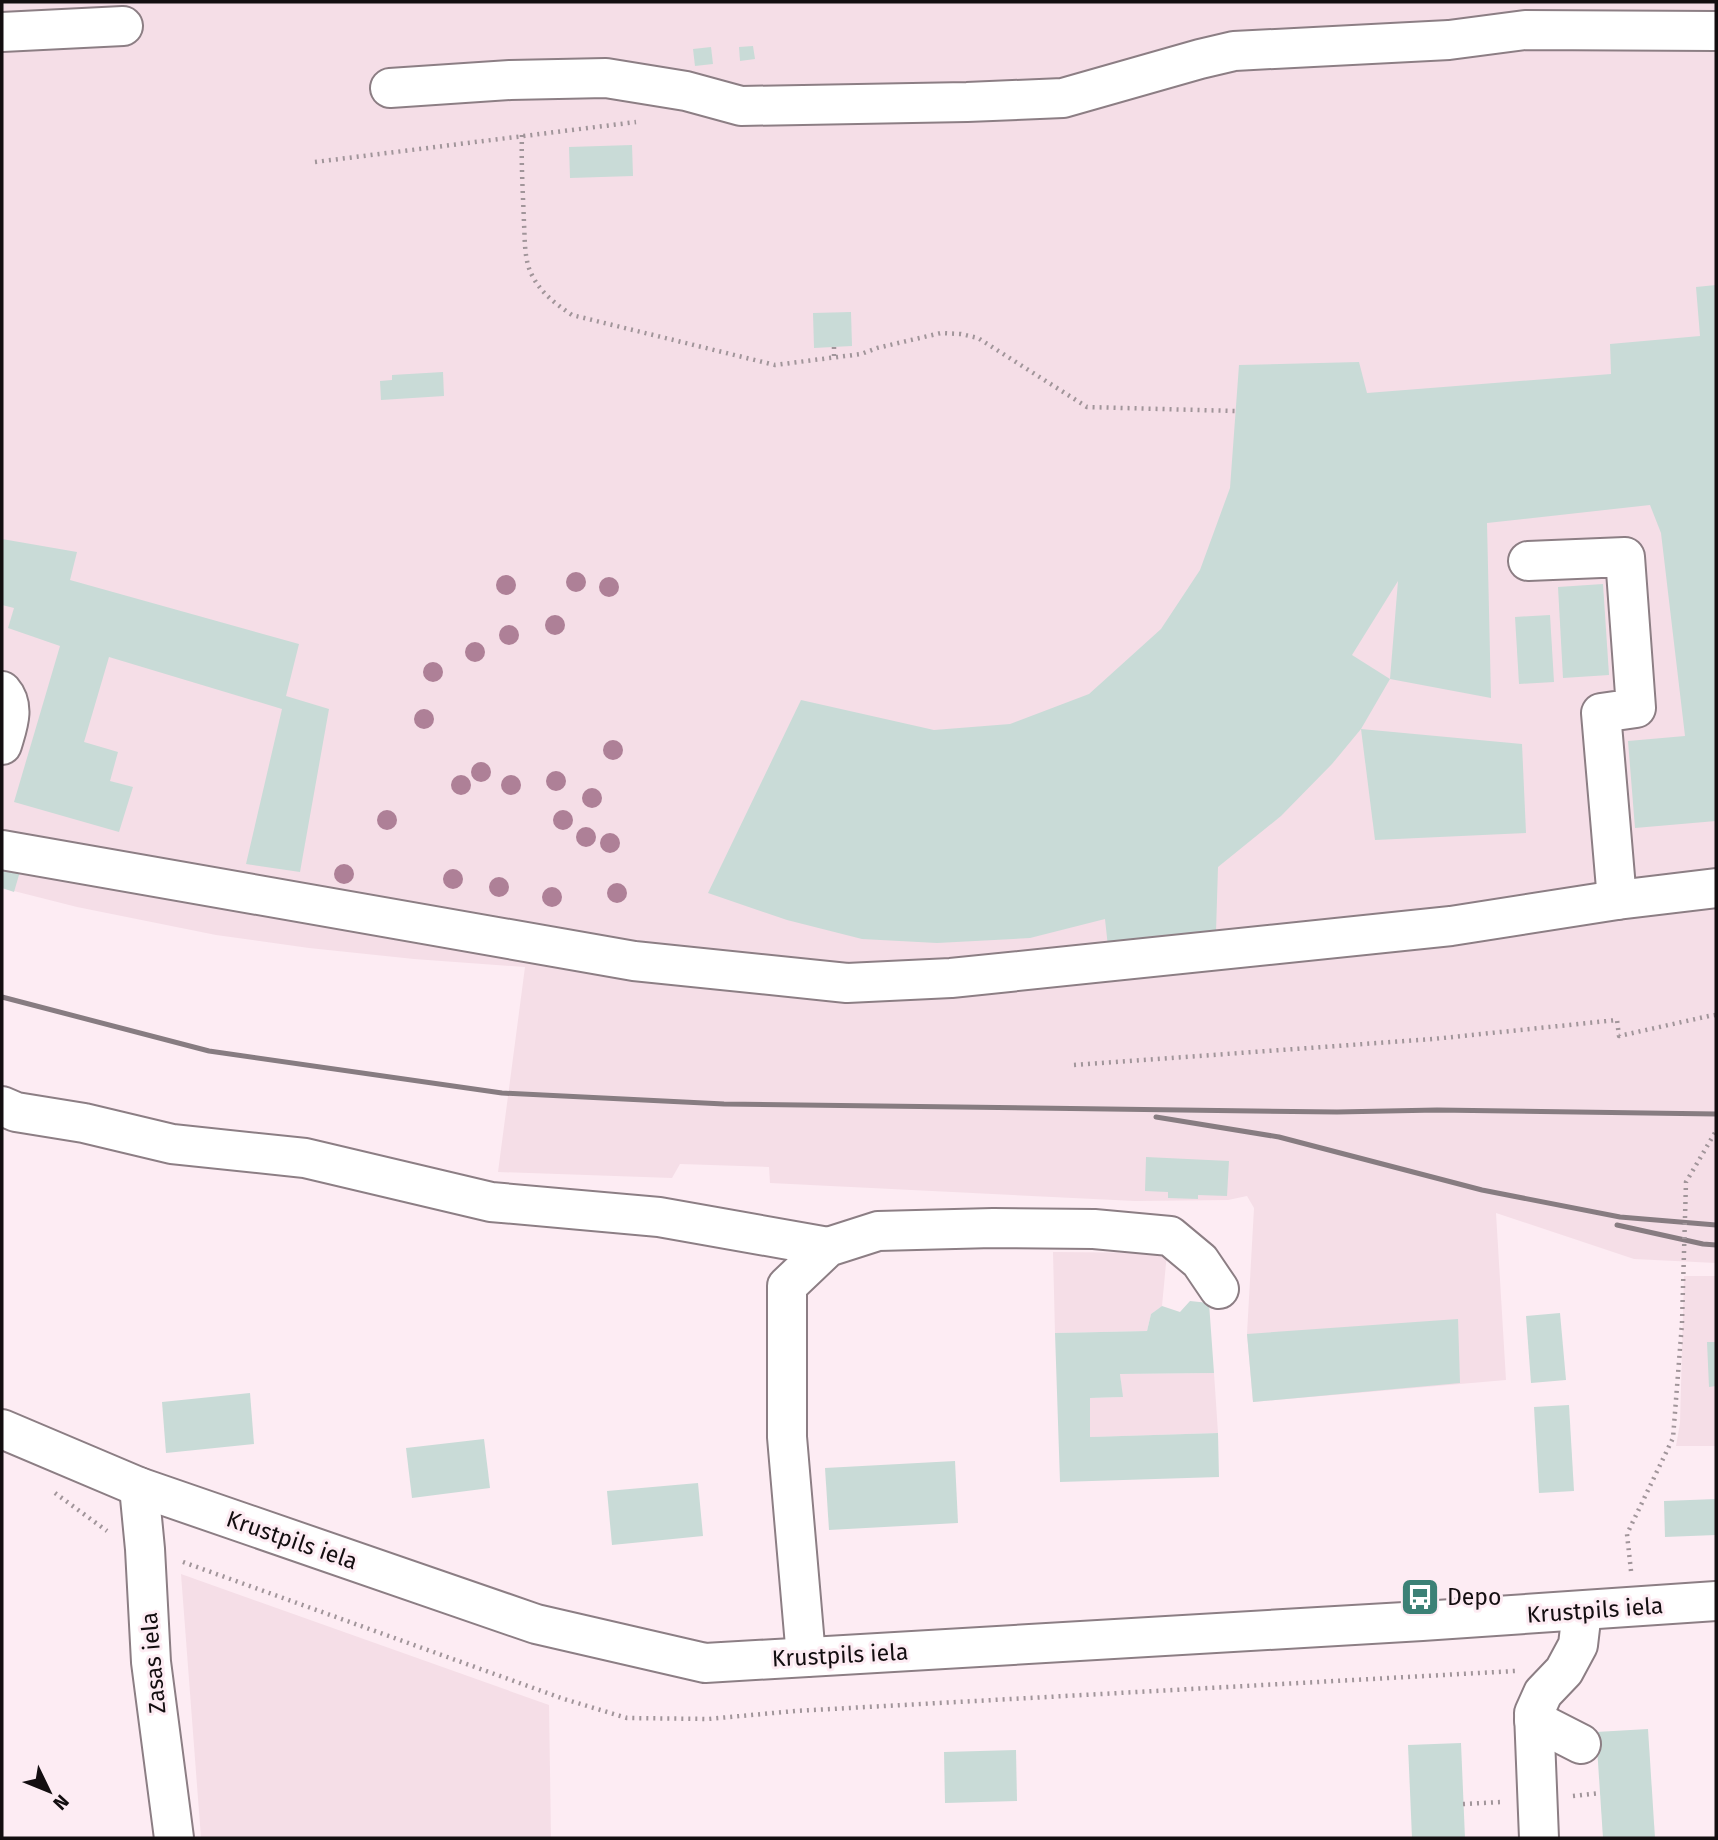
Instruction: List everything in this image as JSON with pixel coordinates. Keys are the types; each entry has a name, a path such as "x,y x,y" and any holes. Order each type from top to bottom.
{"main road":[{"path":"2,32 123,26"},
{"path":"390,88 510,80 606,78 686,91 741,106 1063,98 1234,51 1450,40 1525,30 1716,31"},
{"path":"1528,561 1625,557 1636,708 1601,713 1616,900"},
{"path":"2,691 10,713 2,745"},
{"path":"2,850 635,961 847,983 951,978 1437,928 1616,900 1716,888"},
{"path":"2,1106 16,1112 84,1123 172,1144 305,1158 491,1202 659,1217 828,1247"},
{"path":"806,1657 787,1437 788,1286 828,1247 878,1231 1094,1229 1170,1236 1200,1261 1219,1290"},
{"name":"Krustpils iela","path":"2,1429 139,1487 536,1624 705,1663 1716,1601"},
{"name":"Zasas iela","path":"139,1487 151,1662 174,1838"},
{"path":"1539,1838 1534,1713 1543,1693 1564,1671 1578,1645 1582,1611"},
{"path":"1534,1720 1581,1744"}],"path":[{"path":"315,162 647,120"},
{"path":"522,135 526,256 531,276 547,298 572,316 775,365 861,354 942,333 961,334 978,338 1087,407 1236,411"},
{"path":"834,347 834,358"},
{"path":"1074,1065 1433,1039 1618,1020 1619,1036 1716,1016"},
{"path":"1635,1606 1627,1534 1673,1438 1682,1323 1686,1182 1716,1131"}],"shaded area":[{"path":"2,2 1716,2 1716,1263 1634,1259 1496,1213 1506,1380 1253,1402 1247,1334 1254,1208 1247,1196 1228,1200 1135,1201 770,1183 769,1167 680,1164 672,1178 498,1172 525,967 414,959 216,935 77,907 2,888"},
{"path":"1053,1252 1167,1253 1162,1306 1151,1314 1147,1331 1055,1333"},
{"path":"1684,1276 1716,1276 1716,1446 1676,1446 1680,1423"},
{"path":"1214,1373 1218,1433 1090,1437 1090,1398 1122,1397 1120,1374"},
{"path":"181,1574 549,1705 551,1838 201,1838"}],"building":[{"path":"753,46 755,59 740,61 739,47"},
{"path":"711,47 713,64 695,66 693,49"},
{"path":"632,145 633,176 570,178 569,147"},
{"path":"1716,285 1716,821 1635,828 1628,741 1685,736 1661,533 1650,505 1487,523 1491,698 1390,679 1361,729 1332,764 1281,816 1218,867 1216,932 1108,947 1105,919 1030,938 937,943 862,939 787,920 708,893 801,700 934,730 1010,724 1089,694 1161,629 1200,570 1230,488 1239,365 1359,362 1367,393 1611,374 1610,344 1700,336 1696,287","holes":["1398,581 1390,679 1352,655"]},
{"path":"851,312 852,346 814,348 813,313"},
{"path":"443,372 444,396 381,400 380,381 392,380 392,375"},
{"path":"2,539 77,552 70,580 299,644 286,696 329,709 300,872 246,864 282,709 109,657 84,742 118,752 110,781 133,787 119,832 14,802 60,646 8,628 14,608 2,605"},
{"path":"1603,584 1609,675 1563,678 1558,587"},
{"path":"1550,615 1554,682 1519,684 1515,617"},
{"path":"1361,729 1522,744 1526,833 1375,840"},
{"path":"2,862 21,868 14,892 2,888"},
{"path":"1146,1157 1229,1161 1227,1196 1168,1198 1168,1192 1145,1191"},
{"path":"1190,1301 1209,1303 1214,1373 1120,1374 1123,1397 1090,1398 1090,1437 1218,1433 1219,1477 1060,1482 1055,1333 1147,1331 1151,1314 1162,1306 1180,1312"},
{"path":"1560,1313 1566,1380 1531,1383 1526,1316"},
{"path":"1458,1319 1460,1383 1253,1402 1247,1334"},
{"path":"1707,1342 1716,1342 1716,1386 1709,1387"},
{"path":"250,1393 254,1444 166,1453 162,1402"},
{"path":"1569,1405 1574,1491 1539,1493 1534,1407"},
{"path":"484,1439 490,1488 412,1498 406,1448"},
{"path":"955,1461 958,1523 829,1530 825,1468"},
{"path":"698,1483 703,1536 612,1545 607,1491"},
{"path":"1716,1499 1716,1535 1665,1537 1664,1501"},
{"path":"1648,1729 1655,1838 1603,1838 1596,1732"},
{"path":"1461,1743 1465,1838 1412,1838 1408,1745"},
{"path":"1016,1750 1017,1801 945,1803 944,1752"}],"railway":[{"path":"2,997 209,1051 502,1093 724,1104 1716,1114"},
{"path":"1156,1117 1279,1137 1482,1190 1620,1217 1716,1225"},
{"path":"1617,1225 1716,1245"}],"place":[{"name":"Depo","path":"1420,1597"}]}
